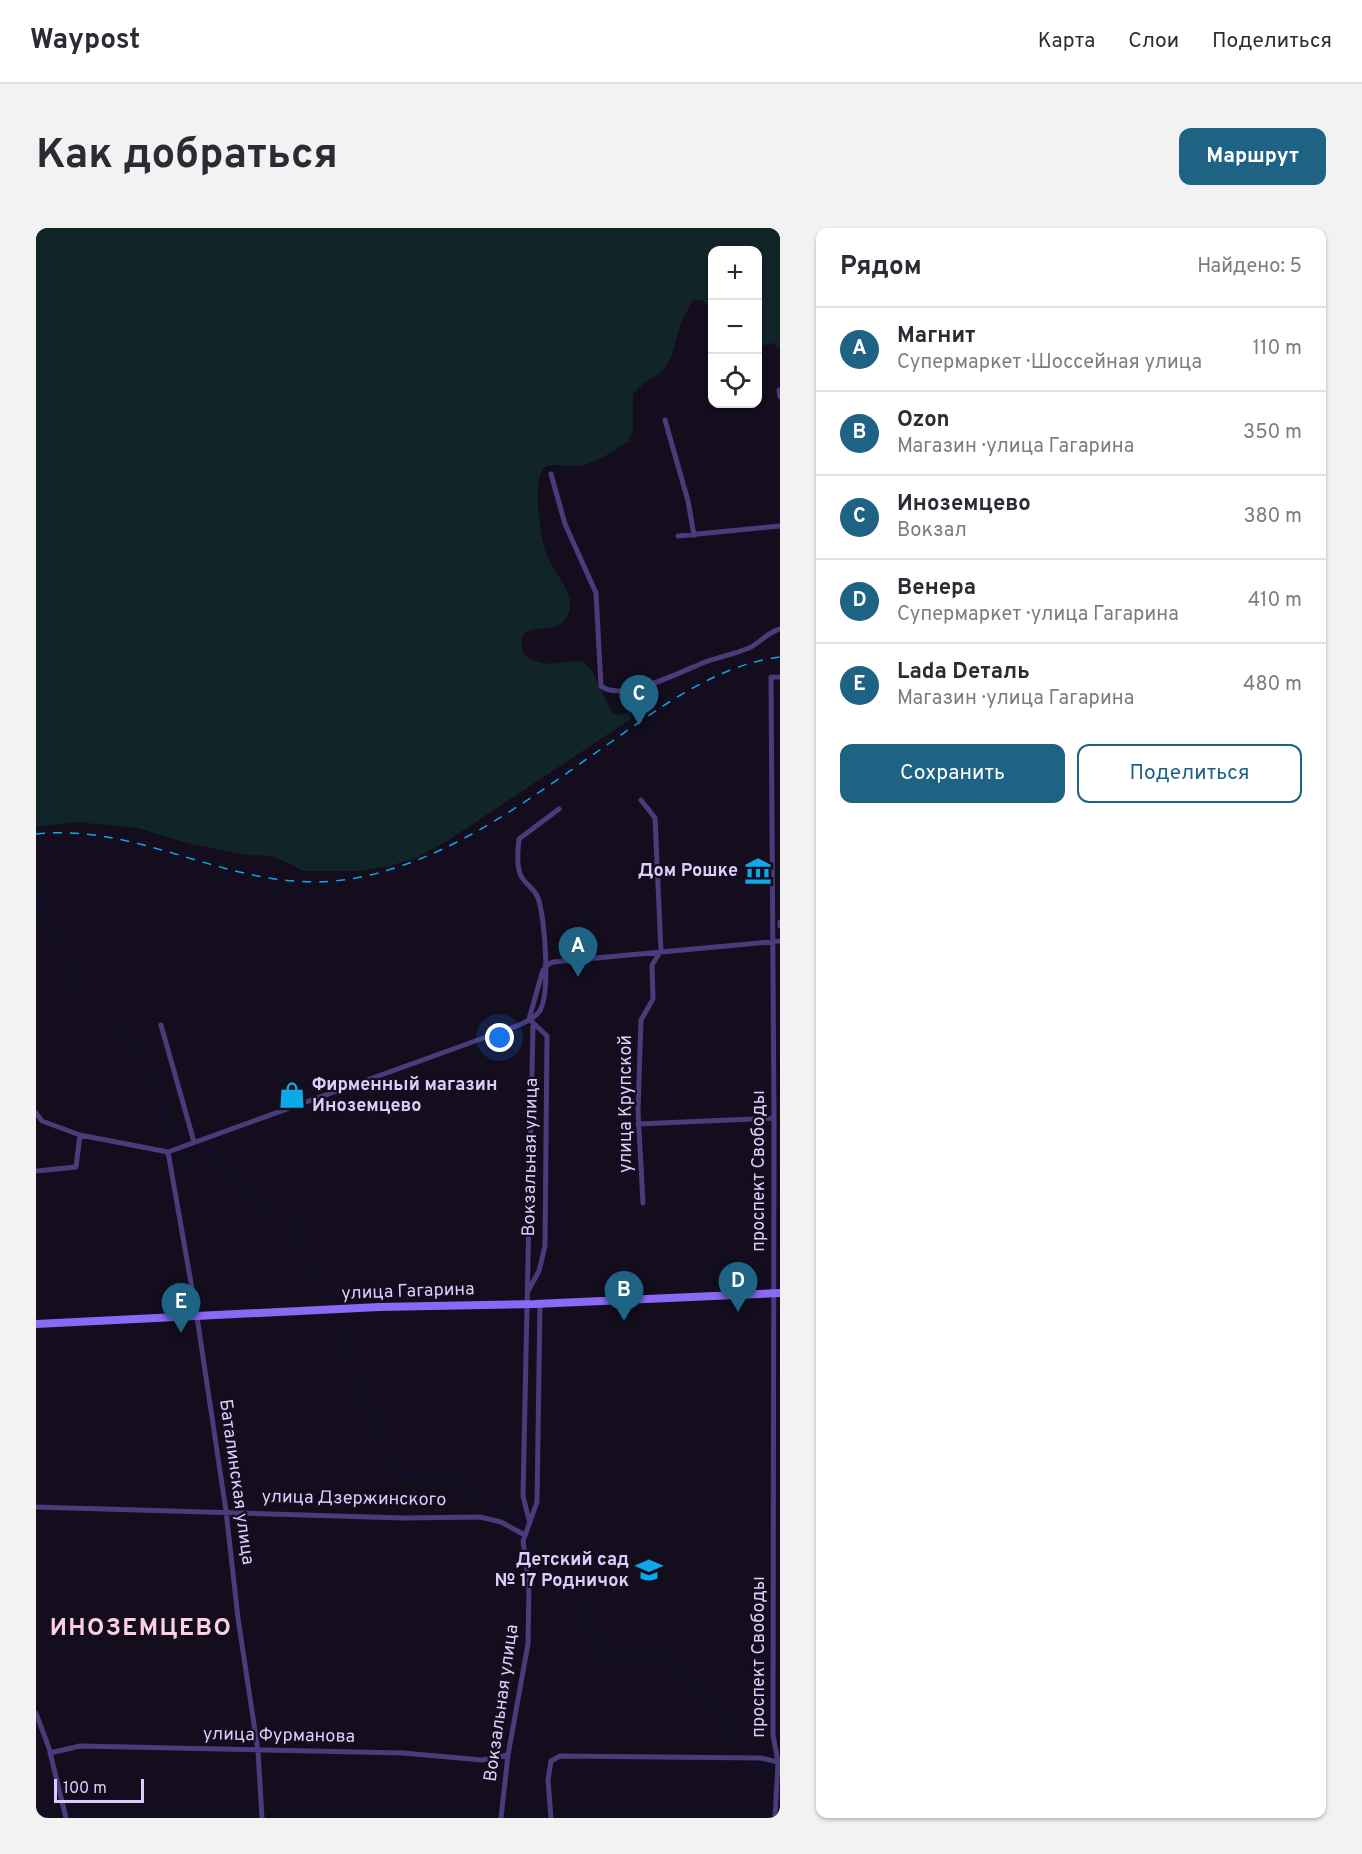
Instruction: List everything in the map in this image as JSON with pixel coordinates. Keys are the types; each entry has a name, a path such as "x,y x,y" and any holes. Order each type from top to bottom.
{"main road":[{"name":"улица Гагарина","path":"36,1324 341,1309 540,1304 777,1293"}],"street":[{"path":"779,390 780,398"},
{"path":"665,420 688,501 694,535"},
{"path":"551,474 565,524 596,594 599,612 597,660 601,686 610,691 629,690 654,683 750,647 774,630 780,629"},
{"path":"678,536 780,526"},
{"name":"проспект Свободы","path":"775,1818 779,1762 772,1735 777,1293 771,677 780,677"},
{"name":"улица Крупской","path":"641,800 655,818 661,951 652,965 653,999 641,1020 638,1124 643,1203"},
{"path":"36,1113 42,1121 81,1135 168,1152 489,1036 529,1019 542,1007 545,966 538,897 521,876 518,863 519,839 559,809"},
{"path":"529,1019 539,978 545,966 553,962 780,941"},
{"name":"Вокзальная улица","path":"527,1293 539,1271 545,1246 547,1036 529,1019"},
{"path":"161,1025 194,1142"},
{"name":"Вокзальная улица","path":"529,1521 523,1496 533,1025"},
{"path":"638,1124 774,1118"},
{"path":"36,1171 76,1167 81,1135"},
{"name":"Баталинская улица","path":"168,1152 197,1317 226,1511 238,1618 258,1751 262,1818"},
{"name":"Вокзальная улица","path":"501,1818 508,1755 528,1644 529,1585 524,1534 537,1502 540,1304"},
{"name":"улица Дзержинского","path":"36,1507 403,1518 480,1516 501,1522 524,1534"},
{"path":"36,1713 50,1753 66,1818"},
{"name":"улица Фурманова","path":"50,1753 80,1746 403,1753 482,1760 508,1755"},
{"path":"551,1818 548,1780 551,1761 560,1756 761,1758 779,1762"}],"green space":[{"path":"36,228 780,228 780,349 772,343 762,346 762,246 708,246 708,305 701,300 693,300 680,325 672,356 662,372 645,382 633,394 633,430 629,441 590,463 576,466 551,465 544,468 540,474 538,498 545,551 569,596 570,604 569,612 562,623 526,632 521,639 523,653 538,662 552,664 584,662 592,671 612,713 619,715 631,712 631,719 444,843 418,857 390,866 358,871 304,871 273,856 245,855 187,843 138,828 75,822 36,827"}],"waterway":[{"path":"36,892 60,941 79,997 100,1022 124,1031 139,1042 148,1076 161,1097 161,1116 178,1143"},
{"path":"180,1153 182,1160 210,1148 287,1224 296,1226 306,1264 314,1273 322,1298 330,1300 331,1306"},
{"path":"333,1314 335,1326 386,1456 400,1472 458,1486 518,1520 522,1525"},
{"path":"529,1534 534,1562 554,1564 584,1611 601,1655 666,1660 676,1665 699,1686 745,1754"},
{"path":"746,1763 774,1766"}],"railway":[{"path":"36,834 78,833 119,839 236,871 276,879 318,882 361,877 395,868 461,840 523,803 670,701 734,669 757,661 780,657"}],"place":[{"name":"Иноземцево","path":"639,725"},
{"name":"Дом Рошке","path":"758,871"},
{"name":"Магнит","path":"578,977"},
{"name":"Фирменный магазин Иноземцево","path":"292,1095"},
{"name":"Венера","path":"738,1312"},
{"name":"Ozon","path":"624,1321"},
{"name":"Lada Dеталь","path":"181,1333"},
{"name":"Детский сад № 17 Родничок","path":"649,1570"}],"district":[{"name":"ИНОЗЕМЦЕВО","path":"141,1629"}]}
